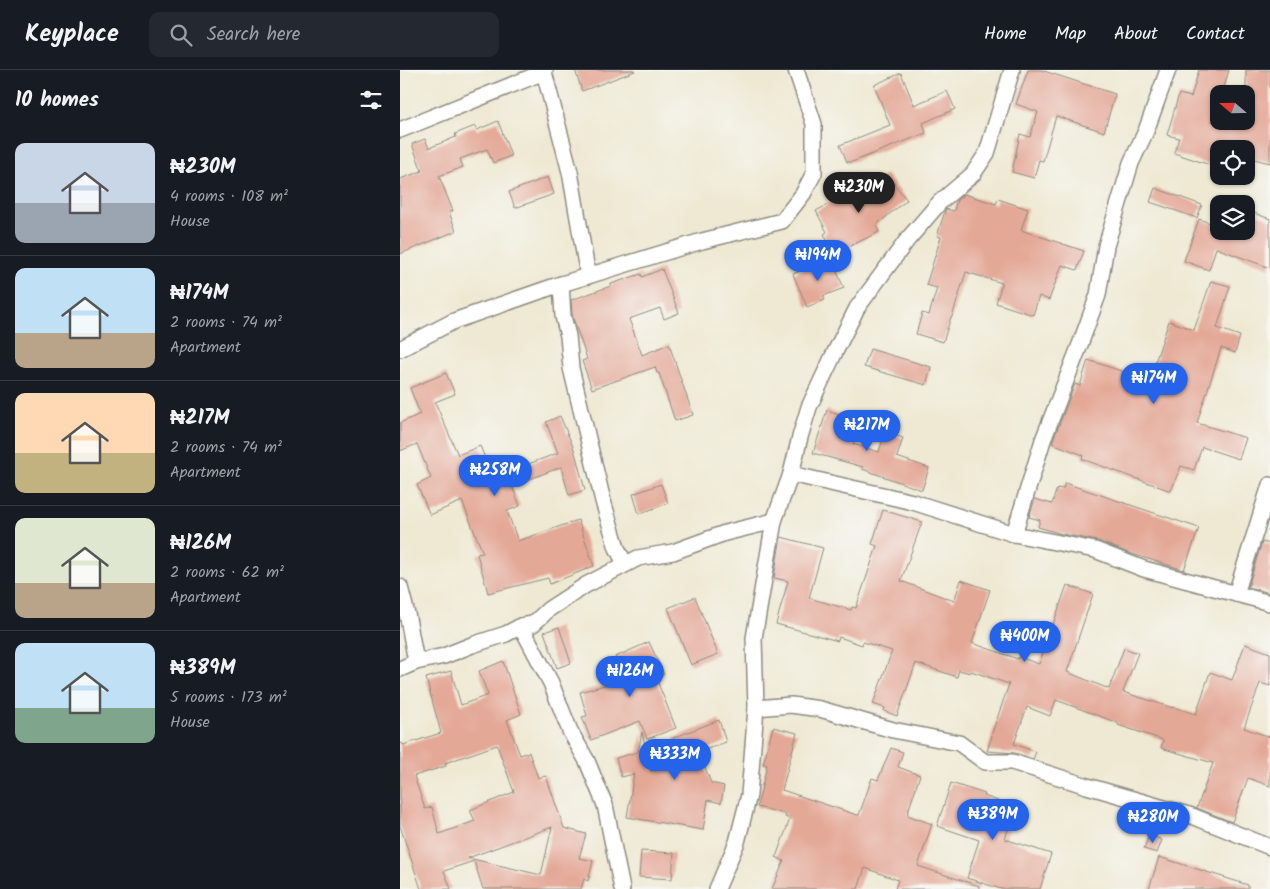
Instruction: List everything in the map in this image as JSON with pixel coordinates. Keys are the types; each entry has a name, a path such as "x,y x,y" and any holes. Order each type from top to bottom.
{"street":[{"path":"400,350 454,321 561,284 702,241 782,221 803,194 814,173 814,124 796,70"},
{"path":"717,889 737,842 749,795 756,708 754,638 774,521 791,474 809,407 857,308 908,239 940,202 973,174 987,153 1012,70"},
{"path":"1014,534 1043,440 1098,295 1106,246 1131,163 1146,130 1168,70"},
{"path":"400,130 545,71 570,172 588,276"},
{"path":"561,284 570,368 606,510 617,548 625,564"},
{"path":"791,474 913,502 1014,534 1095,550 1144,569 1270,603"},
{"path":"1236,594 1270,485"},
{"path":"400,669 416,662 444,656 506,634 521,626 533,624 549,610 572,595 638,558 672,552 725,533 774,521"},
{"path":"400,587 416,662"},
{"path":"521,626 551,683 570,731 605,805 622,889"},
{"path":"756,708 791,705 820,709 893,730 959,743 985,762 1012,762 1192,816 1270,847"}],"building":[{"path":"575,70 634,70 635,71 582,91"},
{"path":"1028,70 1041,70 1115,94 1104,132 1056,116 1043,161 1039,160 1034,178 1012,172 1020,134 1030,137 1038,112 1016,104"},
{"path":"1199,70 1229,70 1225,85 1210,85 1210,130 1255,130 1255,85 1246,85 1246,70 1270,70 1270,163 1255,159 1255,140 1210,140 1210,165 1174,153 1179,138 1167,135 1179,94 1191,97"},
{"path":"901,73 914,105 947,91 955,109 923,123 926,133 852,162 847,162 840,145 890,125 874,85"},
{"path":"498,121 511,156 493,163 487,149 460,159 463,167 439,176 453,211 449,212 456,231 400,254 400,179 422,171 412,144 425,139 429,148 456,137 455,134 475,126 477,130"},
{"path":"886,174 907,200 876,225 879,232 834,254 824,234 827,232 816,211 854,190 858,197"},
{"path":"548,177 554,194 515,208 509,192"},
{"path":"1155,188 1202,205 1197,218 1150,202"},
{"path":"964,194 996,204 998,199 1028,209 1021,230 1084,251 1077,270 1062,265 1049,300 1039,296 1033,315 996,303 1002,283 966,272 943,342 916,334 922,313 929,315 937,288 926,285 941,237 937,236 945,211 946,209 954,211 957,200"},
{"path":"1255,213 1270,219 1270,268 1216,248 1209,270 1184,261 1199,219 1210,223 1210,240 1255,240"},
{"path":"831,258 844,288 823,296 825,300 807,307 793,274"},
{"path":"662,269 679,313 664,319 660,308 629,319 642,355 669,344 693,415 675,421 659,373 657,373 655,367 592,389 582,361 587,359 572,315 571,300 611,286 611,284 641,274 642,277"},
{"path":"1211,281 1230,286 1217,328 1240,336 1235,353 1221,348 1197,423 1246,438 1239,459 1202,447 1194,470 1181,466 1171,491 1082,459 1083,455 1052,443 1075,384 1080,386 1088,360 1149,380 1169,321 1194,330"},
{"path":"870,349 931,367 926,385 864,367"},
{"path":"446,373 455,394 435,402 458,455 480,446 493,477 558,453 546,422 560,416 574,449 585,490 569,495 561,467 512,486 520,506 507,511 518,541 578,520 594,566 550,584 548,578 488,593 477,554 483,553 462,501 430,515 417,485 431,478 417,444 400,451 400,423 420,414 410,388"},
{"path":"827,410 860,421 853,444 879,452 885,432 903,438 897,457 929,468 922,490 862,469 863,467 813,453"},
{"path":"1065,483 1199,528 1184,570 1098,541 1038,527 1040,520 1029,517 1035,499 1052,504 1057,488 1063,489"},
{"path":"661,484 668,503 639,514 633,494"},
{"path":"883,510 922,522 901,581 954,601 961,580 990,590 972,643 1018,659 1019,657 1039,664 1067,585 1093,594 1067,672 1109,689 1124,648 1138,653 1123,692 1196,714 1210,672 1232,680 1245,644 1270,653 1270,686 1260,683 1244,728 1270,737 1270,786 1248,778 1232,822 1197,808 1213,763 1161,748 1163,740 1118,725 1118,723 1056,700 1050,716 1027,707 1014,744 1036,752 1033,759 1015,753 987,751 1009,684 971,671 970,673 959,670 957,677 916,663 897,716 884,711 885,708 873,704 892,651 863,642 862,645 839,637 838,641 776,624 788,581 774,578 781,537 823,548 809,598 851,610 852,607 856,608 877,546 872,544"},
{"path":"1262,542 1270,544 1270,593 1248,587"},
{"path":"695,597 718,654 691,665 668,608"},
{"path":"559,627 571,663 557,668 544,632"},
{"path":"649,642 664,674 656,678 676,728 647,739 640,721 591,740 582,717 587,716 580,692 626,679 615,657"},
{"path":"503,661 521,714 507,720 520,755 529,752 538,778 546,776 564,828 586,834 579,858 593,861 588,881 584,879 581,889 483,889 474,861 444,871 451,889 421,889 400,826 400,743 403,745 441,733 426,678 451,671 461,705 488,695 479,671","holes":["497,745 514,792 470,810 475,821 439,834 432,807 425,809 414,776 446,766 445,763","552,827 541,875 468,858"]},
{"path":"719,720 726,742 699,752 711,783 724,786 721,803 708,800 703,830 627,817 634,774 621,777 616,758 638,752 642,732 651,771 681,761 673,738"},
{"path":"773,727 797,733 782,790 857,815 859,815 872,778 878,780 891,748 903,752 898,767 920,775 907,815 932,824 918,866 979,886 979,889 895,889 898,880 865,868 858,889 772,889 784,861 776,857 790,819 785,817 786,814 757,807 767,765 763,764"},
{"path":"951,783 985,794 984,796 1015,807 1005,839 1051,854 1040,889 1001,889 967,878 979,840 937,826"},
{"path":"1149,835 1162,840 1157,853 1144,849"},
{"path":"641,851 674,853 672,879 639,877"},
{"path":"1159,857 1248,885 1248,889 1149,889"}]}
